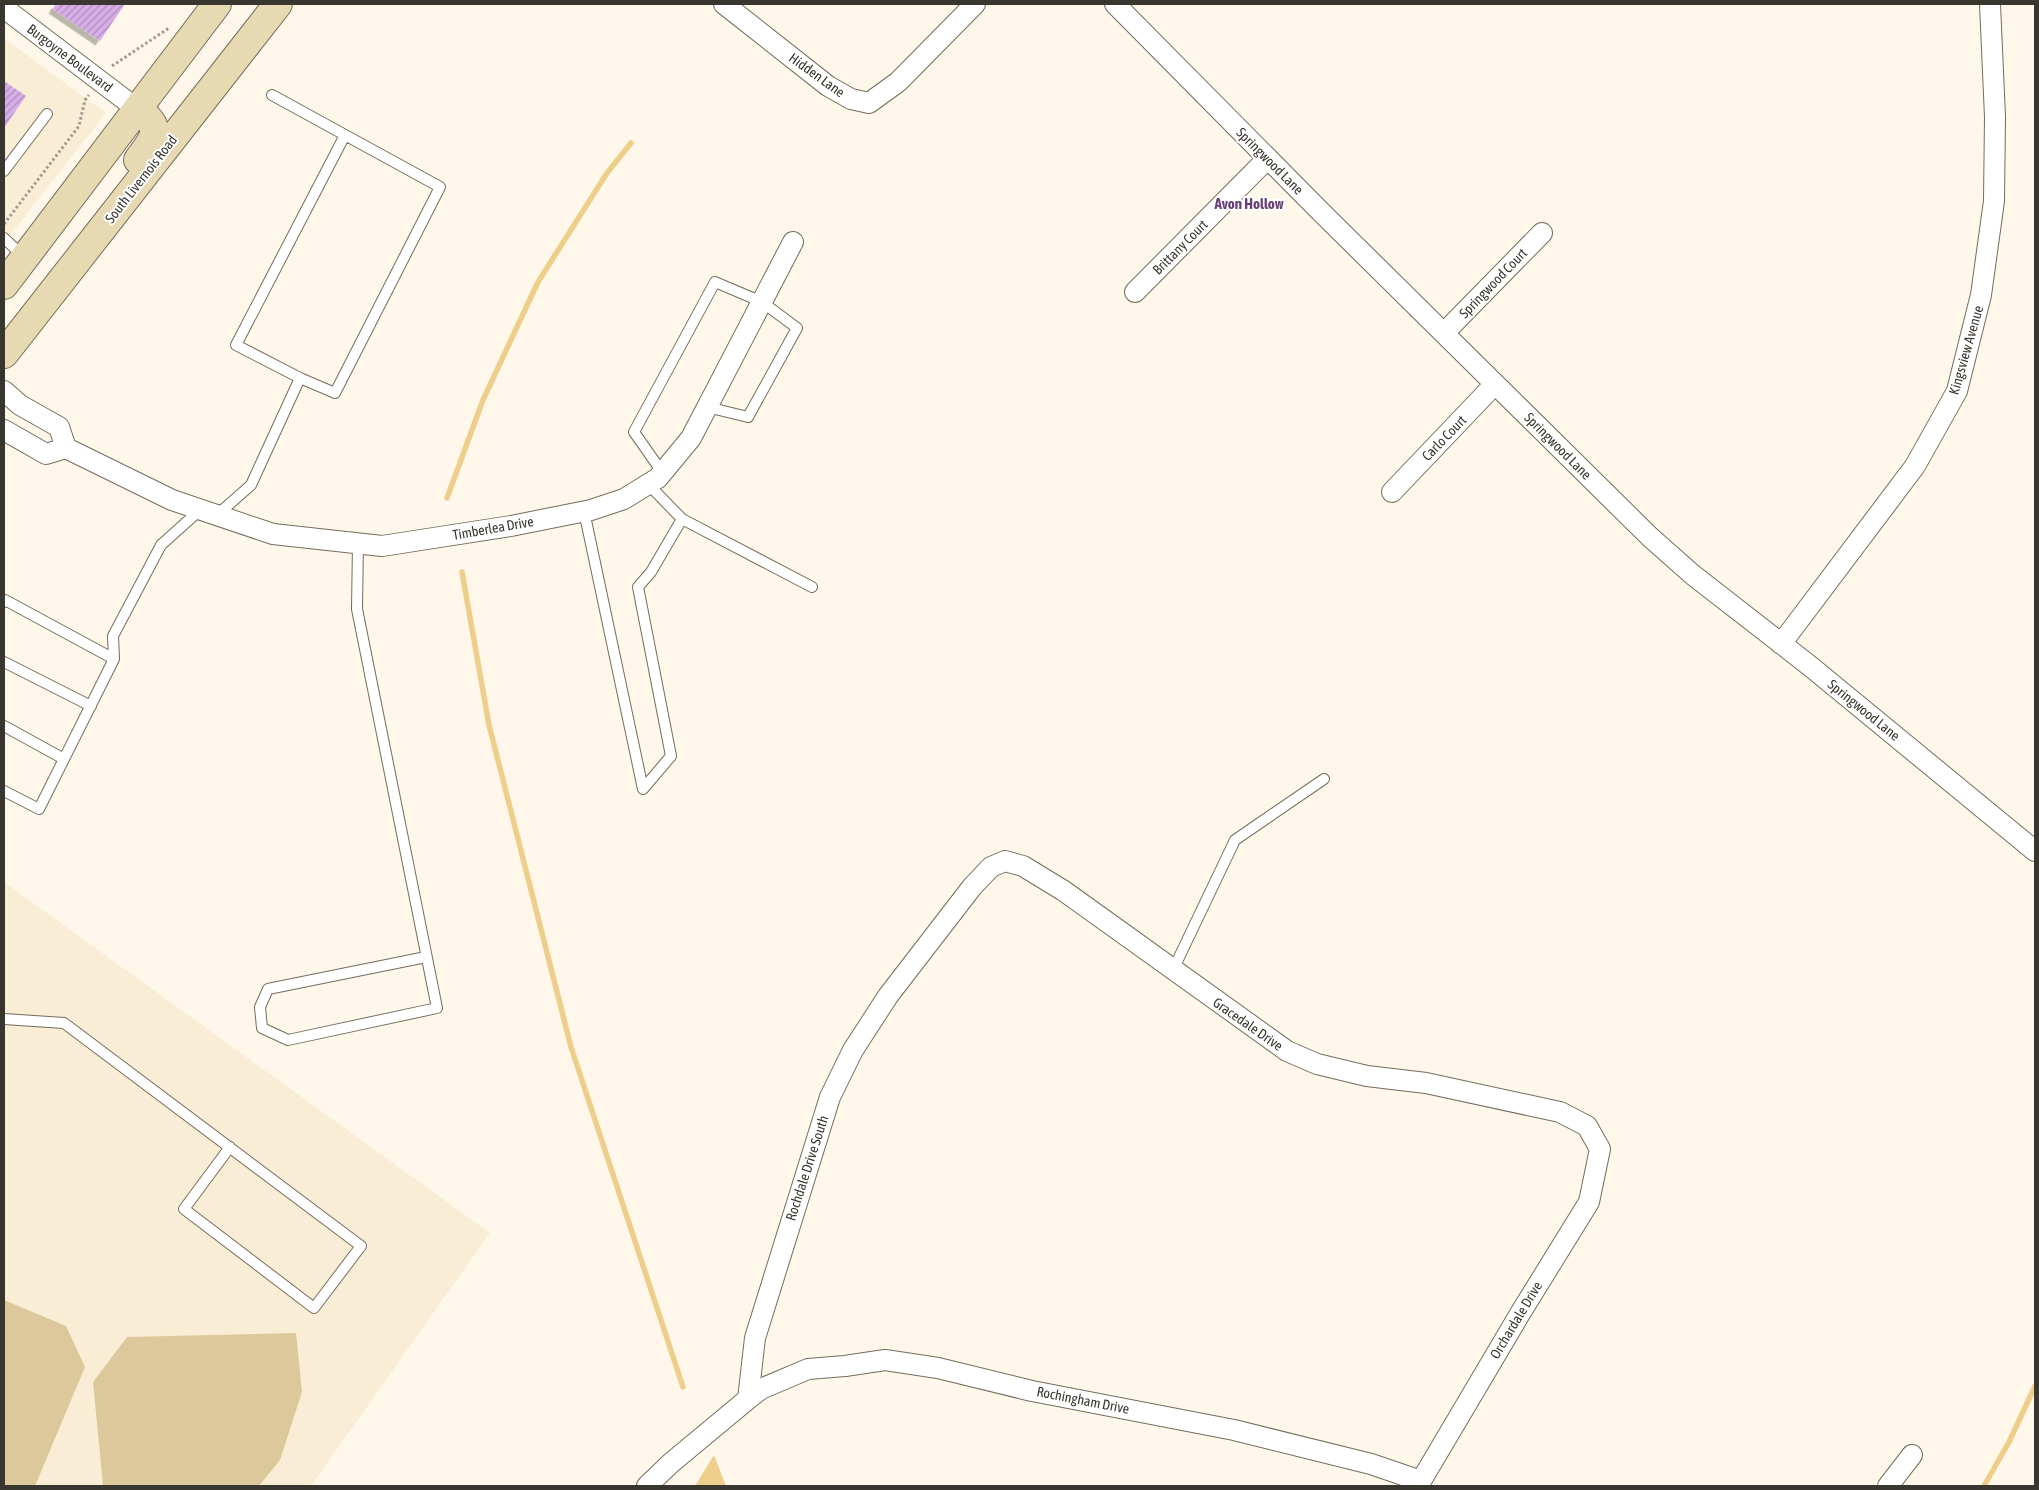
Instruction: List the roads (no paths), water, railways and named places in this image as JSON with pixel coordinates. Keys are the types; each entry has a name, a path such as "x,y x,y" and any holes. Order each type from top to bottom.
{"main road":[{"path":"4,284 217,4"},
{"name":"South Livernois Road","path":"4,354 278,4"},
{"path":"24,329 35,290 153,140 155,129 149,117 137,109"}],"street":[{"name":"Hidden Lane","path":"724,4 828,86 851,99 869,103 898,82 975,4"},
{"name":"Springwood Lane","path":"1115,4 1650,537 1693,575 1781,644 2035,851"},
{"name":"Kingsview Avenue","path":"1781,644 1915,466 1957,391 1981,294 1994,201 1995,117 1990,4"},
{"name":"Burgoyne Boulevard","path":"4,8 137,109"},
{"name":"Brittany Court","path":"1135,292 1268,158"},
{"name":"Springwood Court","path":"1444,333 1542,233"},
{"name":"Timberlea Drive","path":"66,448 172,500 273,534 382,546 511,526 584,511 624,498 655,478 691,438 793,242"},
{"name":"Carlo Court","path":"1392,492 1495,384"},
{"path":"4,391 20,405 59,427 66,448 46,454 4,430"},
{"name":"Gracedale Drive","path":"1005,861 1023,866 1064,892 1287,1051 1317,1064 1367,1076 1426,1083 1535,1105 1560,1112 1586,1126 1600,1149"},
{"name":"Rochdale Drive South","path":"748,1399 756,1338 790,1224 834,1090 853,1050 888,996 972,887 991,866 1005,861"},
{"name":"Orchardale Drive","path":"1418,1484 1589,1202 1600,1149"},
{"name":"Rochingham Drive","path":"748,1399 761,1389 808,1369 885,1360 938,1368 1032,1391 1234,1430 1371,1464 1412,1478 1418,1484"},
{"path":"647,1486 671,1463 748,1399"},
{"path":"1888,1486 1912,1455"}],"lane":[{"path":"272,95 440,187 335,393 300,378 236,345 345,135"},
{"path":"4,171 47,114"},
{"path":"4,238 24,257"},
{"path":"707,407 748,417 797,328 762,302 715,282 634,432 655,478 682,519 812,587"},
{"path":"4,790 39,809 114,659 113,636 161,545 251,485 300,378"},
{"path":"584,511 642,789 672,756 638,587 651,572 682,519"},
{"path":"358,543 357,609 437,1008 288,1040 262,1028 260,1007 268,989 426,957"},
{"path":"4,602 5,600 114,659"},
{"path":"4,662 90,706"},
{"path":"4,726 64,759"},
{"path":"1173,970 1235,840 1324,779"},
{"path":"4,1019 64,1023 230,1147 361,1246 314,1308 184,1209 230,1147"}],"waterway":[{"path":"447,498 483,400 538,282 607,173 631,143"},
{"path":"462,572 489,725 571,1047 683,1387"},
{"path":"1984,1486 2009,1442 2035,1386"}],"district":[{"name":"Avon Hollow","path":"1249,204"}]}
